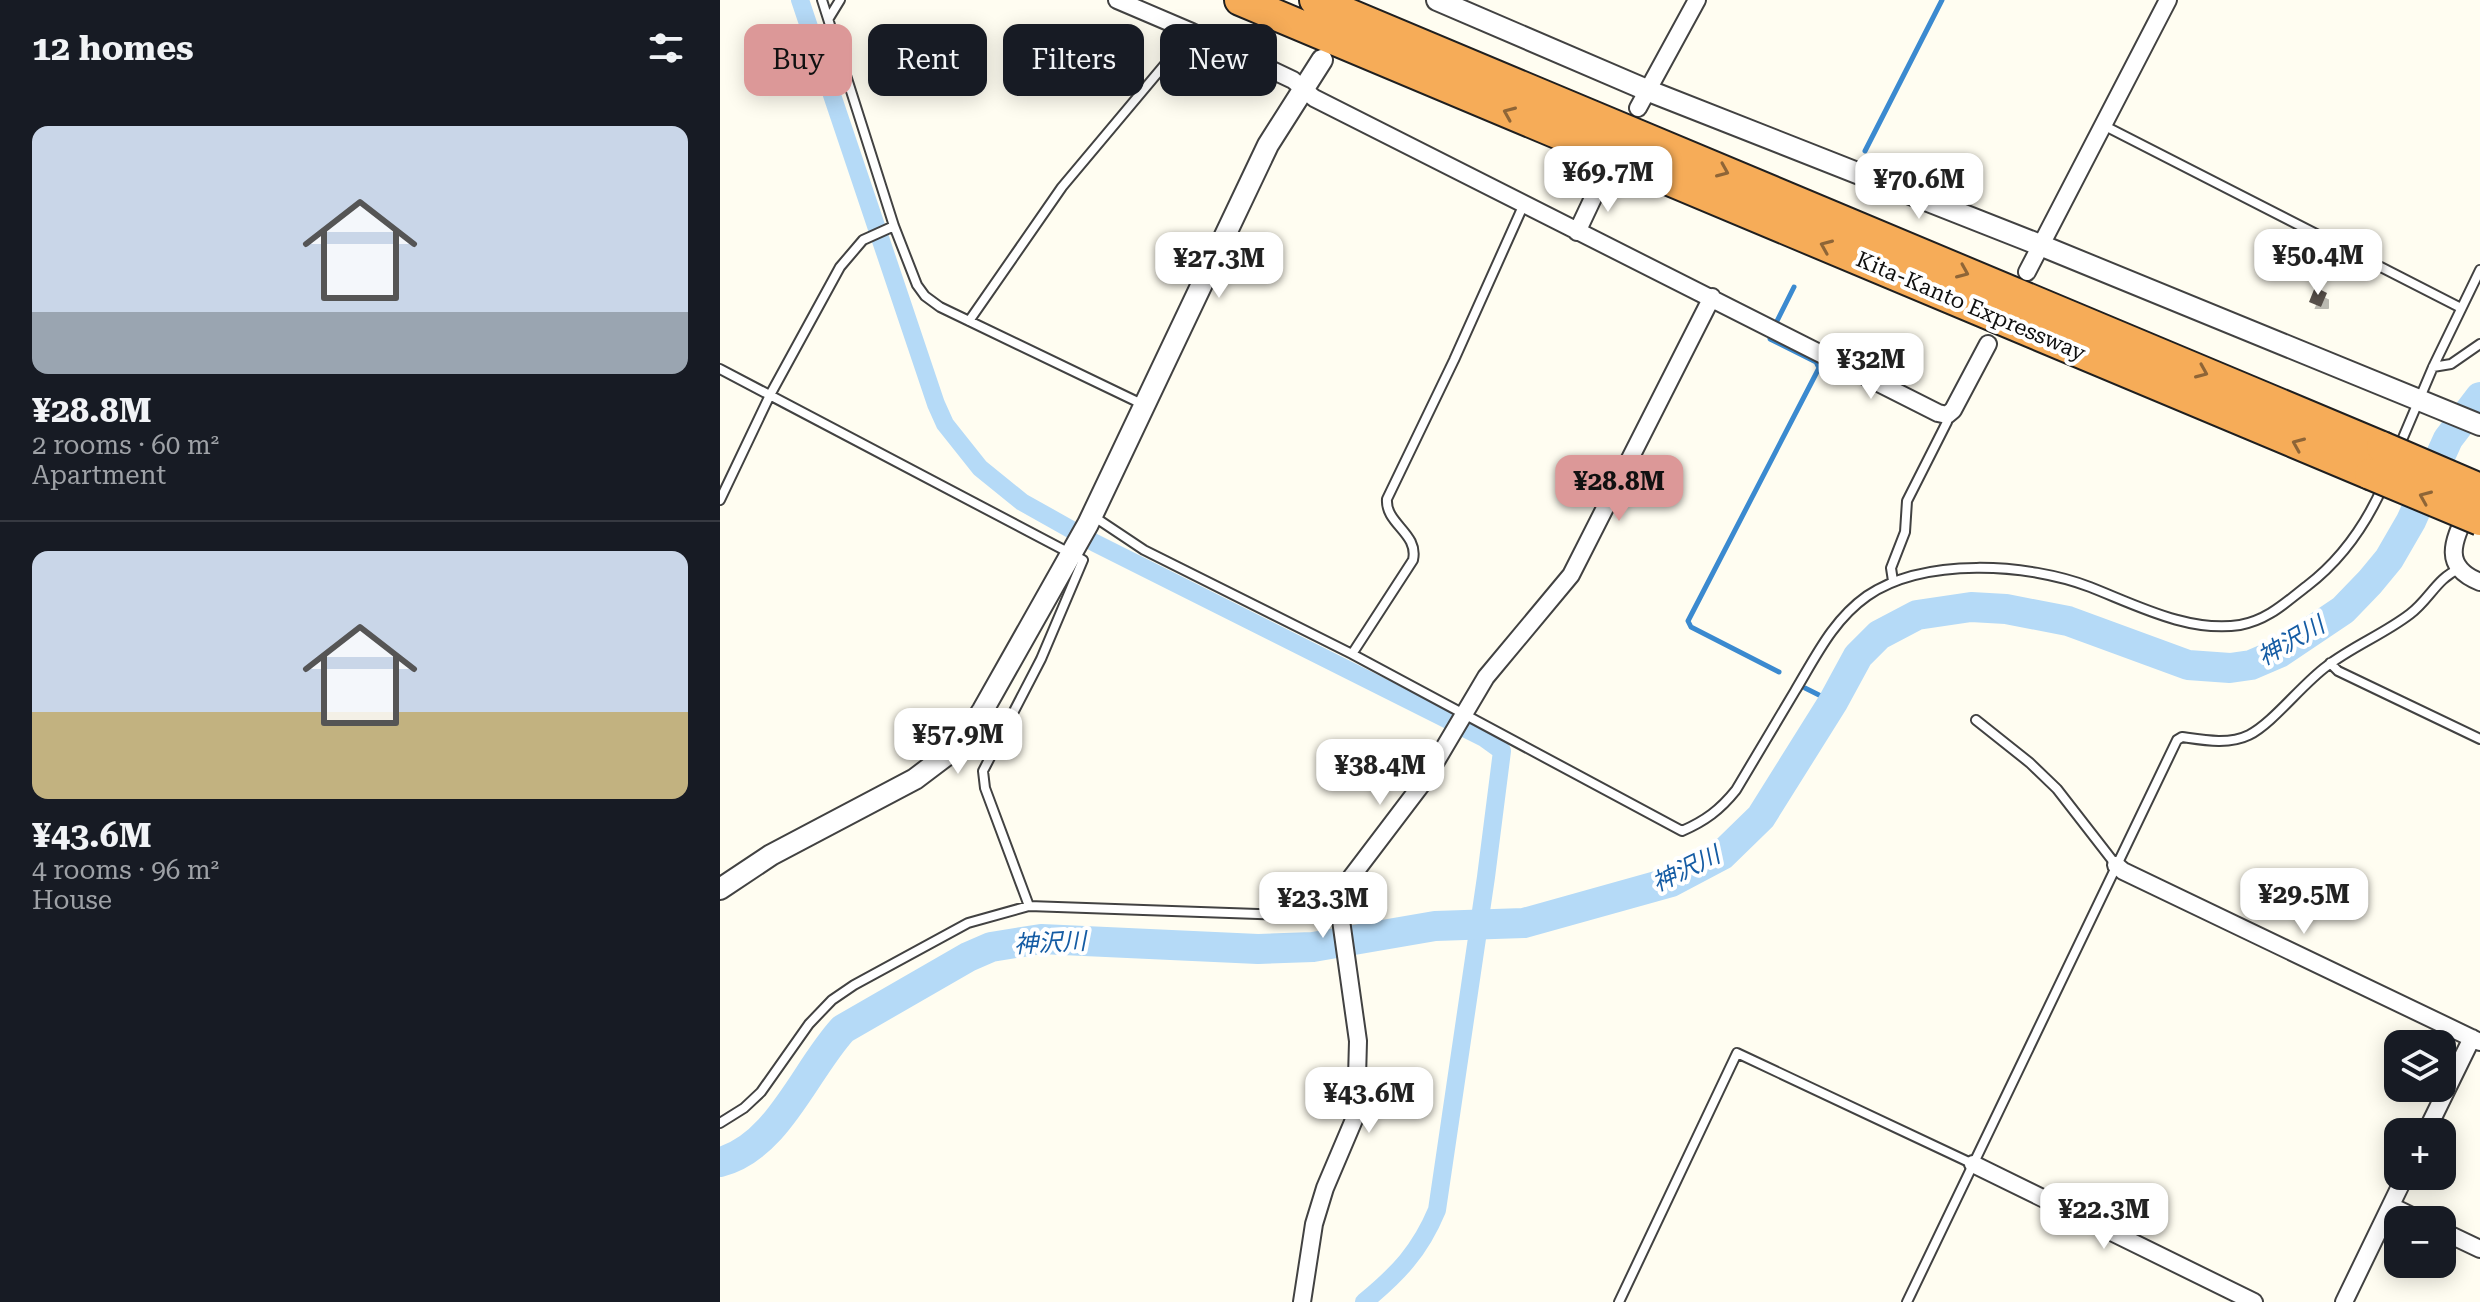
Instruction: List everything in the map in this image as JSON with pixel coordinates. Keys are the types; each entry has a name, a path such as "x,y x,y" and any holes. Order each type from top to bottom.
{"highway":[{"name":"Kita-Kanto Expressway","path":"1240,0 2376,460 2480,486"},
{"name":"Kita-Kanto Expressway","path":"1315,0 2376,460 2480,520"}],"street":[{"path":"1117,0 1173,24"},
{"path":"1437,0 1643,100 2040,245 2480,425"},
{"path":"1643,100 1697,0"},
{"path":"2027,272 2168,0"},
{"path":"720,889 771,855 915,779 960,745 983,710 1090,520 1268,145 1322,60"},
{"path":"1277,72 1293,80 1314,98 1938,413 1947,415 1953,410 1988,344"},
{"path":"1577,232 1602,179"},
{"path":"1302,1302 1314,1224 1325,1188 1356,1115 1358,1041 1339,905 1350,875 1414,796 1486,677 1571,575 1712,297"},
{"path":"2480,486 2454,540 2453,556 2466,577 2480,582"},
{"path":"2116,865 2476,1040 2434,1118"},
{"path":"1973,1164 2254,1302"},
{"path":"2391,1206 2398,1190"},
{"path":"2344,1302 2384,1220"},
{"path":"2456,1238 2480,1249"}],"lane":[{"path":"822,0 890,228 925,296 940,307 1146,405"},
{"path":"829,18 840,0"},
{"path":"969,321 1062,187 1160,70"},
{"path":"2102,124 2461,308"},
{"path":"1352,654 1413,560 1412,542 1388,512 1387,499 1524,204"},
{"path":"720,500 770,395 840,267 869,236 890,228"},
{"path":"1090,520 1352,654 1460,722 1682,831 1705,821 1736,790 1837,623 1869,595 1893,581 1950,570 2007,569 2057,576 2188,622 2224,627 2257,620 2283,605 2320,576 2347,546 2378,497 2425,403 2433,367 2480,270"},
{"path":"2433,367 2451,364 2480,344"},
{"path":"720,369 1074,549 1083,560 1041,659 983,771 985,788 1029,906"},
{"path":"1893,581 1891,568 1905,532 1907,501 1947,422 1947,415"},
{"path":"1907,1302 2177,740 2182,737 2218,741 2248,736 2307,681 2330,663 2410,614 2446,575 2459,569"},
{"path":"2330,663 2338,671 2480,739"},
{"path":"1976,720 2057,789 2116,865"},
{"path":"720,1123 744,1108 761,1092 809,1024 832,1000 968,923 1029,906 1289,915 1339,905"},
{"path":"1619,1302 1737,1053 1973,1164"}],"building":[{"path":"2315,287 2327,293 2321,307 2309,302"}],"waterway":[{"path":"800,0 936,404 945,424 980,468 1022,502 1095,543 1484,738 1502,751 1437,1210 1407,1261 1364,1302"},
{"path":"1865,151 1942,0"},
{"path":"1775,325 1794,287"},
{"path":"1770,334 1770,339 1816,362 1819,368 1688,621 1691,627 1779,672"},
{"name":"神沢川","path":"720,1162 740,1154 774,1124 843,1029 991,947 1041,939 1258,949 1313,947 1435,926 1524,923 1671,882 1722,855 1761,817 1858,656 1879,635 1917,615 1971,607 2006,609 2068,621 2188,665 2230,668 2251,665 2279,653 2343,610 2389,559 2411,521 2448,439 2480,397"},
{"path":"1805,688 1833,702"}]}
